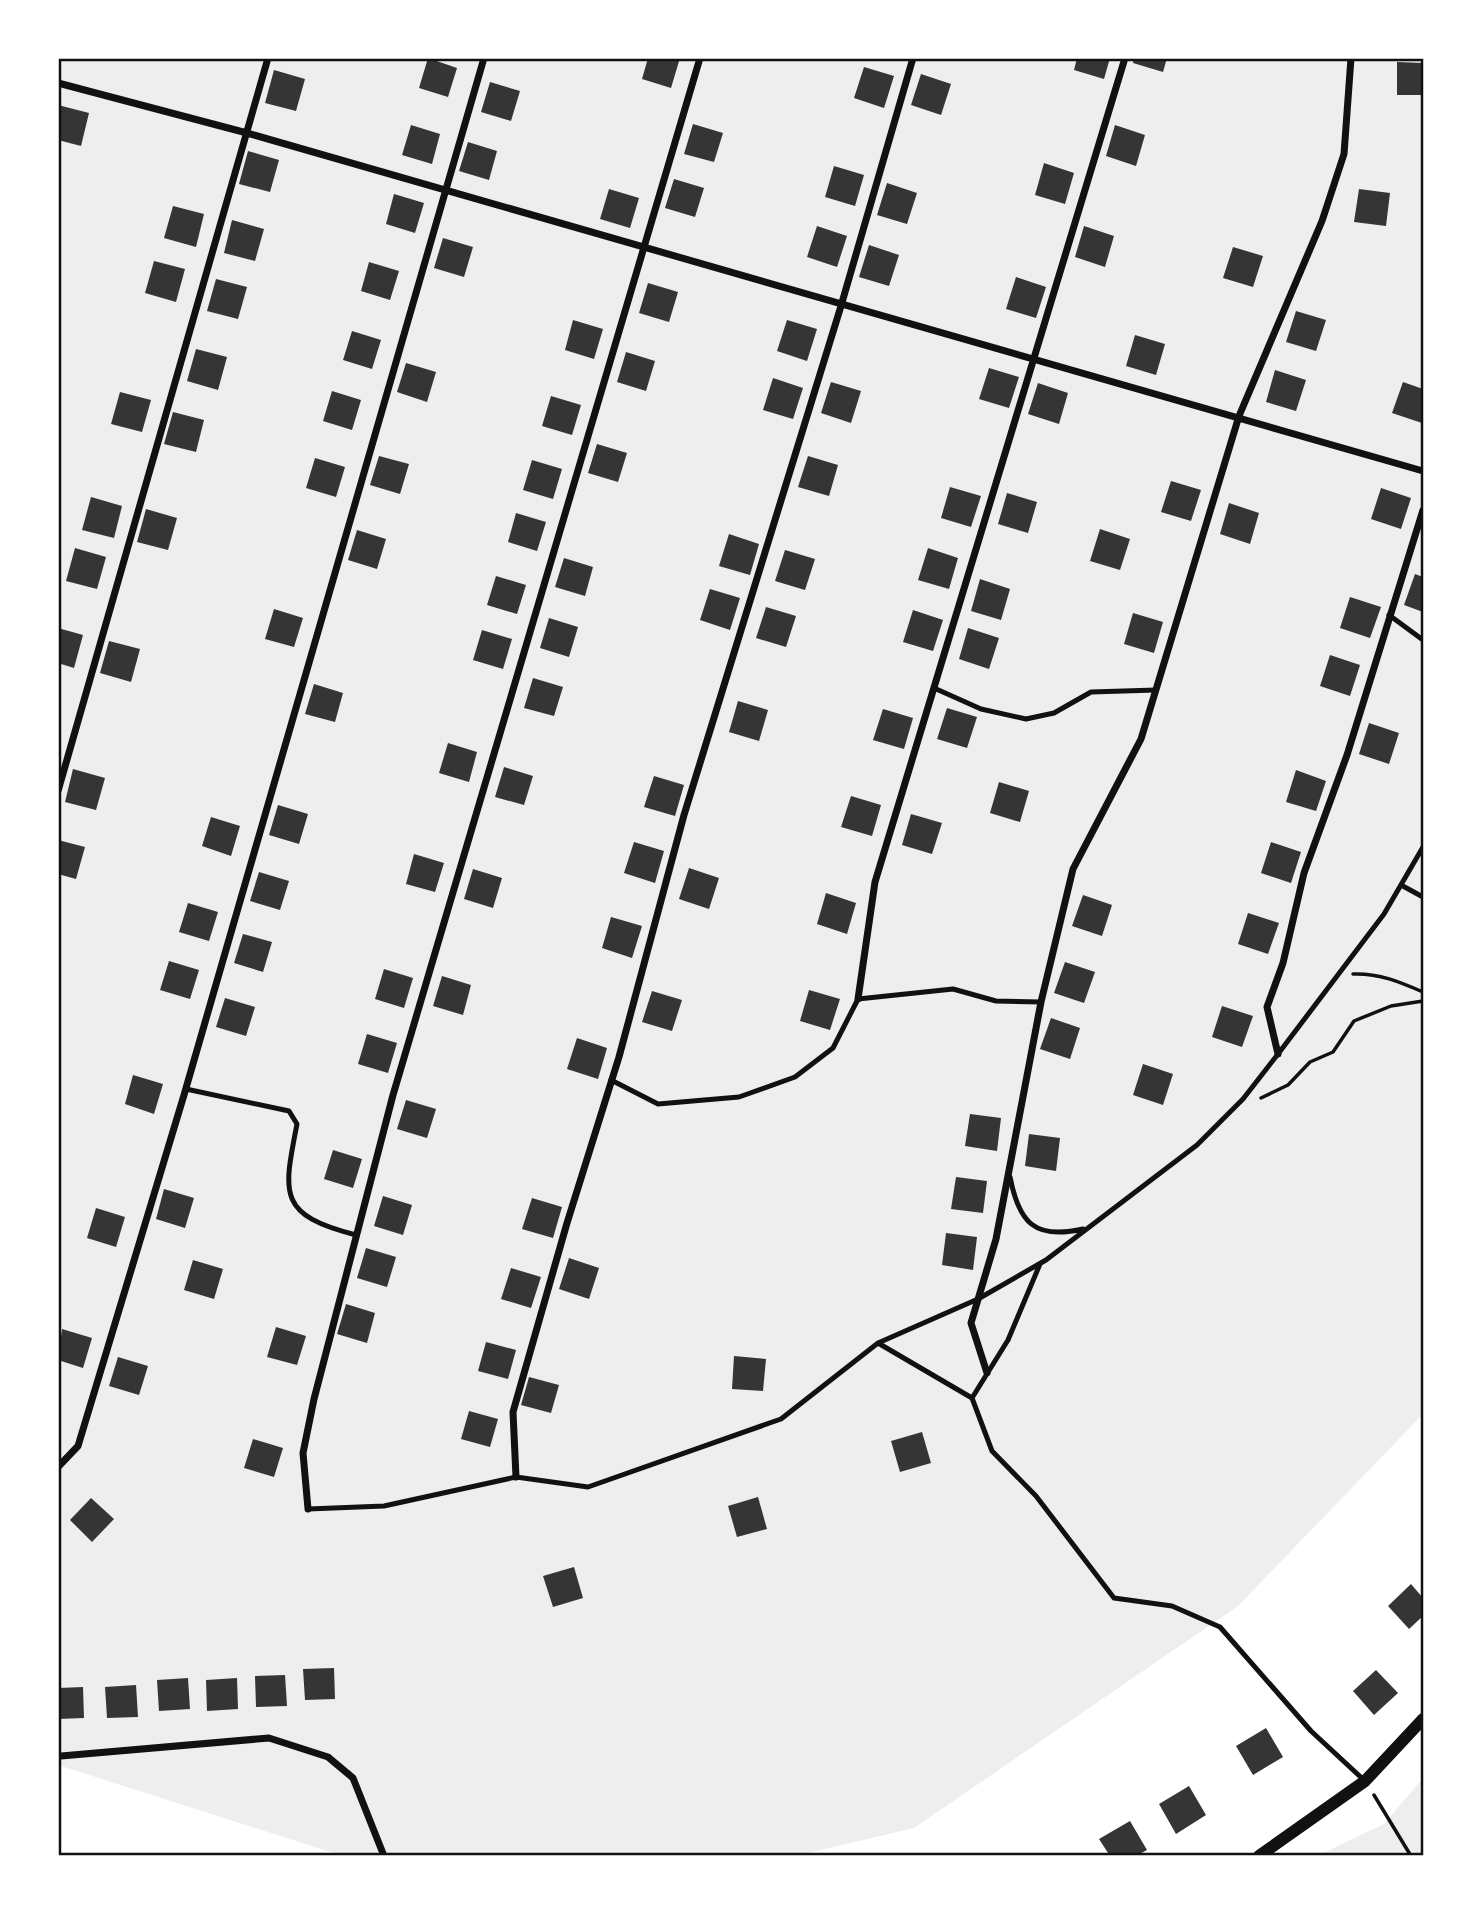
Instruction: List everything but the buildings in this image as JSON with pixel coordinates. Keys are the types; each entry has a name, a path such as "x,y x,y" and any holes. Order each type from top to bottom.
{"street":[{"path":"58,791 268,58"},
{"path":"58,1467 78,1446 186,1089 484,58"},
{"path":"308,1509 303,1453 393,1095 700,58"},
{"path":"516,1477 513,1412 611,1080 684,816 841,306 913,58"},
{"path":"858,999 876,882 1125,58"},
{"path":"987,1373 971,1323 996,1238 1041,1002 1073,869 1141,739 1239,416 1322,221 1344,154 1351,58"},
{"path":"58,83 247,133 1032,361 1239,416 1423,471"},
{"path":"1278,1054 1268,1007 1283,963 1304,873 1347,755 1423,510"},
{"path":"1259,1856 1365,1781 1423,1719"},
{"path":"61,1756 270,1738 328,1757 353,1778 384,1856"}],"lane":[{"path":"1389,615 1423,640"},
{"path":"934,688 981,709 1026,719 1055,713 1091,692 1156,690"},
{"path":"308,1509 384,1506 516,1477 588,1487 781,1419 878,1343 978,1299 1041,1263 1197,1145 1228,1114 1278,1054 1384,914 1423,847"},
{"path":"1401,885 1423,897"},
{"path":"611,1080 658,1104 739,1097 795,1077 833,1048 858,999 953,989 996,1001 1041,1002"},
{"path":"186,1089 289,1111 297,1124 286,1179 297,1209 321,1226 356,1235"},
{"path":"1009,1170 1015,1202 1035,1229 1058,1235 1087,1228"},
{"path":"972,1398 1008,1340 1041,1263"},
{"path":"878,1343 972,1398 992,1451 1036,1496 1114,1598 1172,1606 1220,1627 1311,1731 1365,1781"}],"path":[{"path":"1337,975 1370,974 1393,979 1423,992"},
{"path":"1228,1114 1288,1085 1310,1062 1333,1052 1354,1021 1391,1006 1423,1001"},
{"path":"1365,1781 1411,1856"}],"shaded area":[{"path":"58,58 1423,58 1423,1414 1238,1606 914,1828 795,1856 343,1856 58,1765"},
{"path":"1423,1778 1423,1856 1317,1856 1384,1824"}]}
